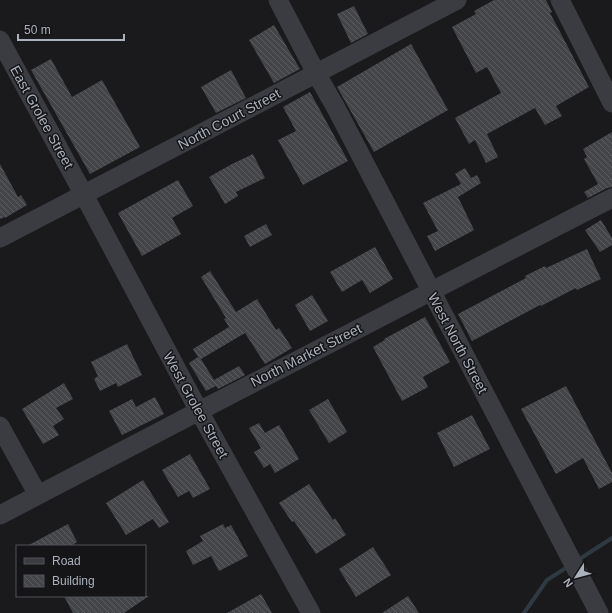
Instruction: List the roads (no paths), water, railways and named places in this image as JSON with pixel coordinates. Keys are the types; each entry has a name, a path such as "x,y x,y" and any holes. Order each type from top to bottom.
{"street":[{"name":"West North Street","path":"278,0 336,108 599,613"},
{"name":"North Court Street","path":"0,238 457,0"},
{"path":"560,0 612,103"},
{"name":"East Grolee Street","path":"0,40 84,195"},
{"name":"West Grolee Street","path":"84,195 198,410 311,613"},
{"name":"North Market Street","path":"0,515 198,410 612,198"},
{"path":"0,426 38,495"}],"waterway":[{"path":"578,560 612,538"},
{"path":"524,613 547,580 569,566"}]}
